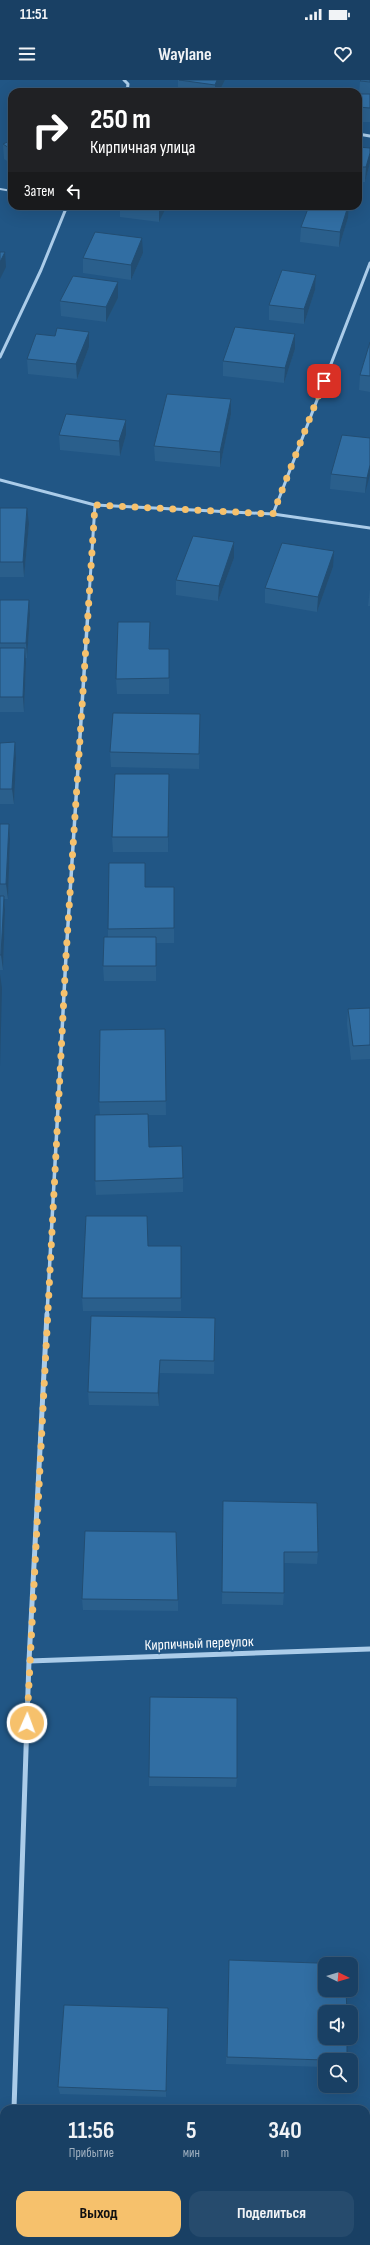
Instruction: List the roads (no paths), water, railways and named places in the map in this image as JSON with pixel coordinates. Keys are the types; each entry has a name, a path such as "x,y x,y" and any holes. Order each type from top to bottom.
{"street":[{"path":"0,357 41,270 65,210"},
{"path":"273,514 370,263"},
{"path":"0,480 95,505 273,514 370,528"},
{"path":"14,2105 29,1661 66,956 95,505"},
{"name":"Кирпичный переулок","path":"29,1661 370,1649"}]}
